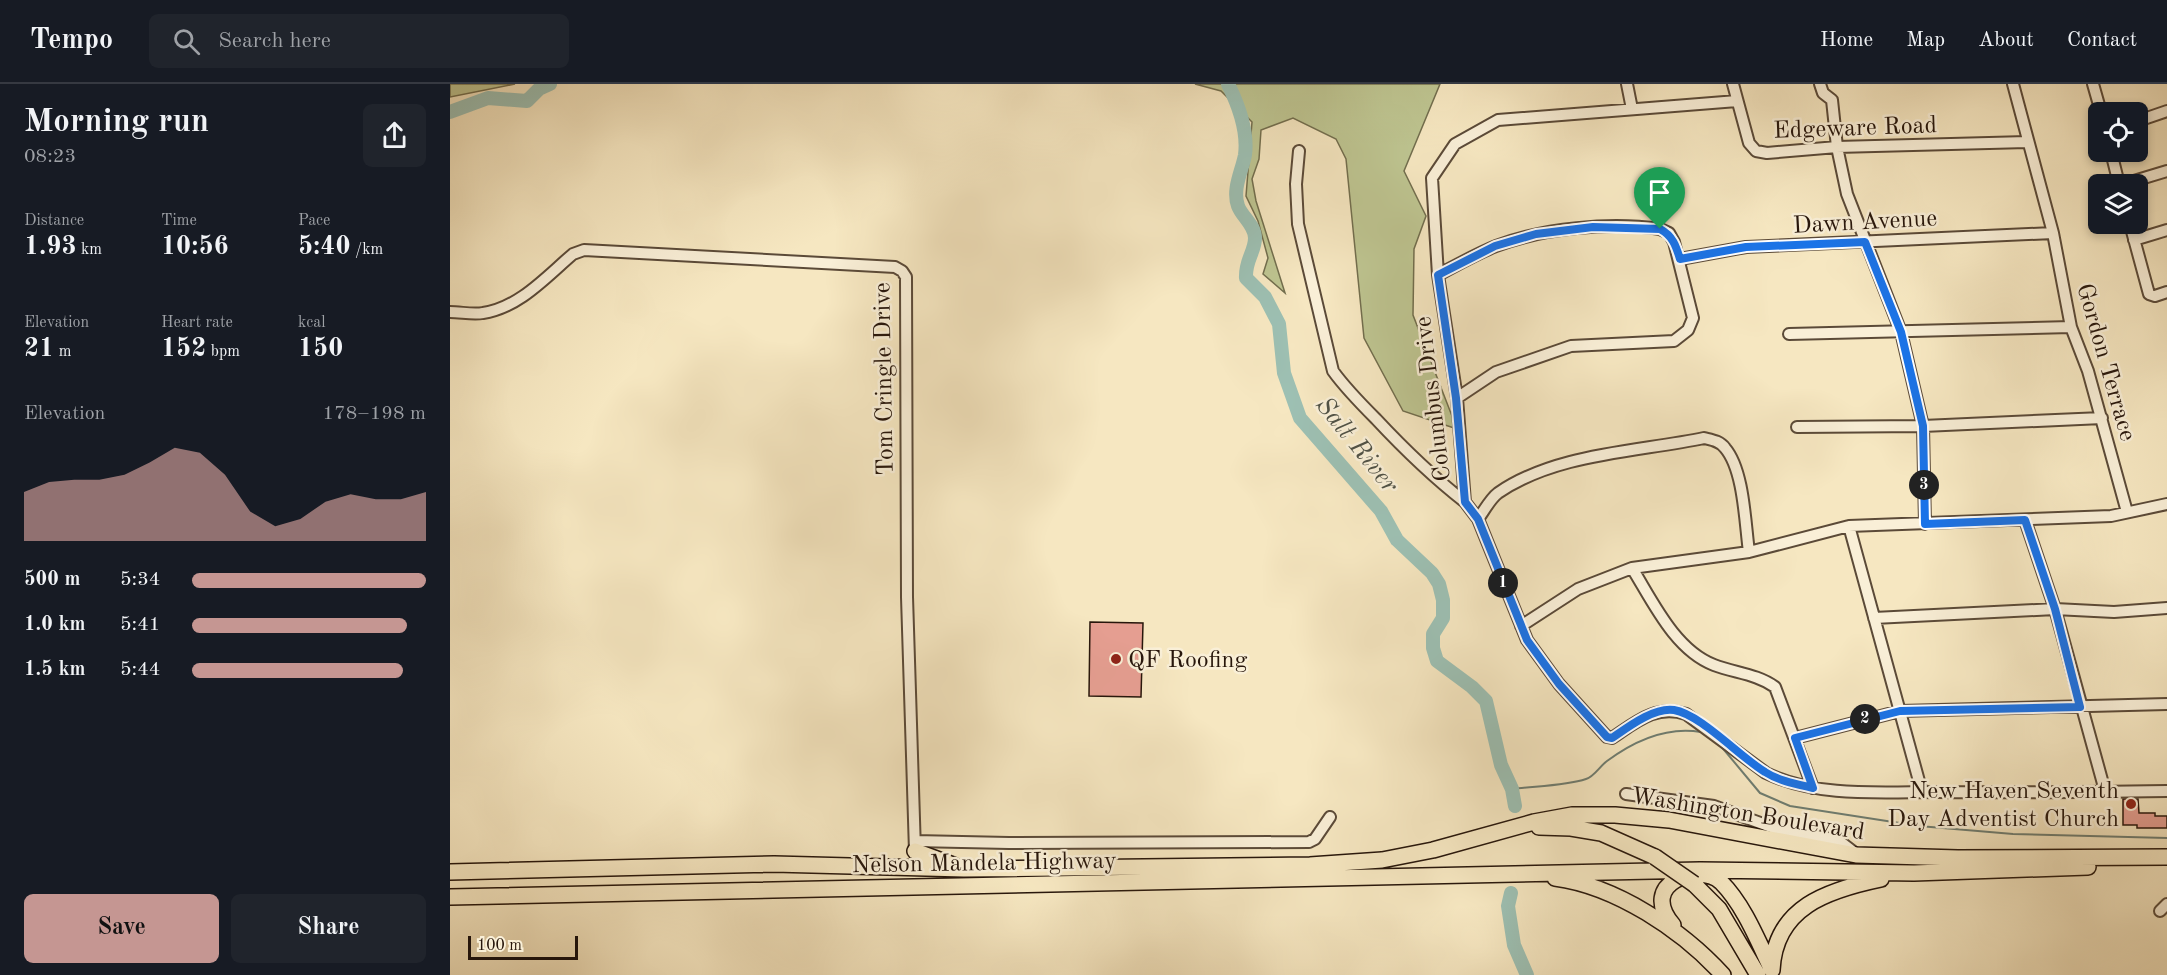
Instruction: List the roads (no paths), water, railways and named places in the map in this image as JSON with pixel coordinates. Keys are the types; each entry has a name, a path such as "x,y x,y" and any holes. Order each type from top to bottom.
{"highway":[{"name":"Washington Boulevard","path":"1503,832 1559,817 1615,815 1669,820 1856,855 1958,858 2167,857"},
{"path":"1503,832 1536,827 1601,832 1655,857 1694,884 1719,909 1768,973"},
{"name":"Nelson Mandela Highway","path":"450,872 774,864 964,869 1310,865 1382,860 1503,832"},
{"path":"915,846 964,869"},
{"name":"Washington Boulevard","path":"1519,874 1700,870 1914,873 2167,865"},
{"path":"1768,973 1781,933 1791,918 1803,909 1826,894 1857,884 1914,873"},
{"path":"1519,874 1560,879 1644,909 1662,921 1724,975"},
{"name":"Nelson Mandela Highway","path":"450,897 1519,874"},
{"path":"1690,945 1666,916 1661,898 1671,882 1690,875 1706,875 1719,880 1731,895 1768,973"}],"street":[{"path":"1627,84 1632,109"},
{"name":"Edgeware Road","path":"1733,84 1749,143 1756,151 1767,153 1837,147 2027,142"},
{"path":"1820,84 1822,93 1832,100 1837,147 1847,194 1901,332 1923,426 1925,524"},
{"name":"Gordon Terrace","path":"2013,84 2053,233 2071,327 2088,371 2127,512"},
{"path":"2093,84 2098,102"},
{"name":"Columbus Drive","path":"1737,101 1498,120 1455,144 1432,178 1438,275 1456,398 1465,502 1478,519 1527,640 1559,684 1607,737 1612,738 1641,718 1672,710 1686,714 1712,731 1766,773 1813,788 1922,792 2167,791"},
{"path":"2148,118 2167,111"},
{"path":"1299,151 1296,184 1298,224 1334,370 1342,384 1397,441 1465,502"},
{"path":"2148,177 2167,171"},
{"path":"1438,275 1495,246 1536,234 1593,227 1660,229 1669,233 1674,242 1693,318 1682,337 1674,341 1571,346 1497,372 1456,398"},
{"path":"2134,240 2167,230"},
{"name":"Dawn Avenue","path":"1680,259 1746,247 2053,233"},
{"path":"2132,234 2149,294 2156,296 2167,292"},
{"name":"Tom Cringle Drive","path":"450,312 482,314 500,309 519,298 573,254 584,250 895,267 902,271 906,277 907,597 915,846"},
{"path":"1789,334 2071,327"},
{"path":"1797,427 1923,426 2102,418"},
{"path":"1478,519 1496,494 1537,473 1593,457 1704,438 1716,441 1726,448 1738,474 1749,552"},
{"path":"1521,626 1578,589 1632,568 1749,552 1849,526 2110,516 2167,504"},
{"path":"2025,520 2055,609 2105,792"},
{"path":"1849,526 1922,792"},
{"path":"1632,568 1661,616 1686,646 1713,665 1748,674 1775,687 1813,788"},
{"path":"1874,618 2055,609 2114,612 2167,608"},
{"path":"1795,738 1900,711 2167,704"},
{"path":"1626,794 1714,806 1774,828 1838,840 1856,855"},
{"path":"915,846 1009,843 1309,842 1315,839 1330,817"}],"waterway":[{"name":"Salt River","path":"450,112 488,98 527,101 539,89 550,84"},
{"name":"Salt River","path":"1228,84 1239,109 1246,146 1236,200 1253,229 1255,238 1246,278 1265,297 1279,324 1284,373 1300,418 1381,511 1397,540 1432,573 1439,584 1443,600 1443,618 1433,634 1433,648 1437,661 1472,687 1486,701 1501,765 1512,789 1515,806"},
{"path":"1512,789 1586,779 1607,761 1639,741 1675,731 1701,732"},
{"path":"1720,745 1760,793 1790,806 1919,826 2013,834 2167,838"},
{"name":"Salt River","path":"1511,893 1508,906 1514,945 1527,975"}],"place":[{"name":"QF Roofing","path":"1116,659"},
{"name":"New Haven Seventh Day Adventist Church","path":"2131,804"}]}
